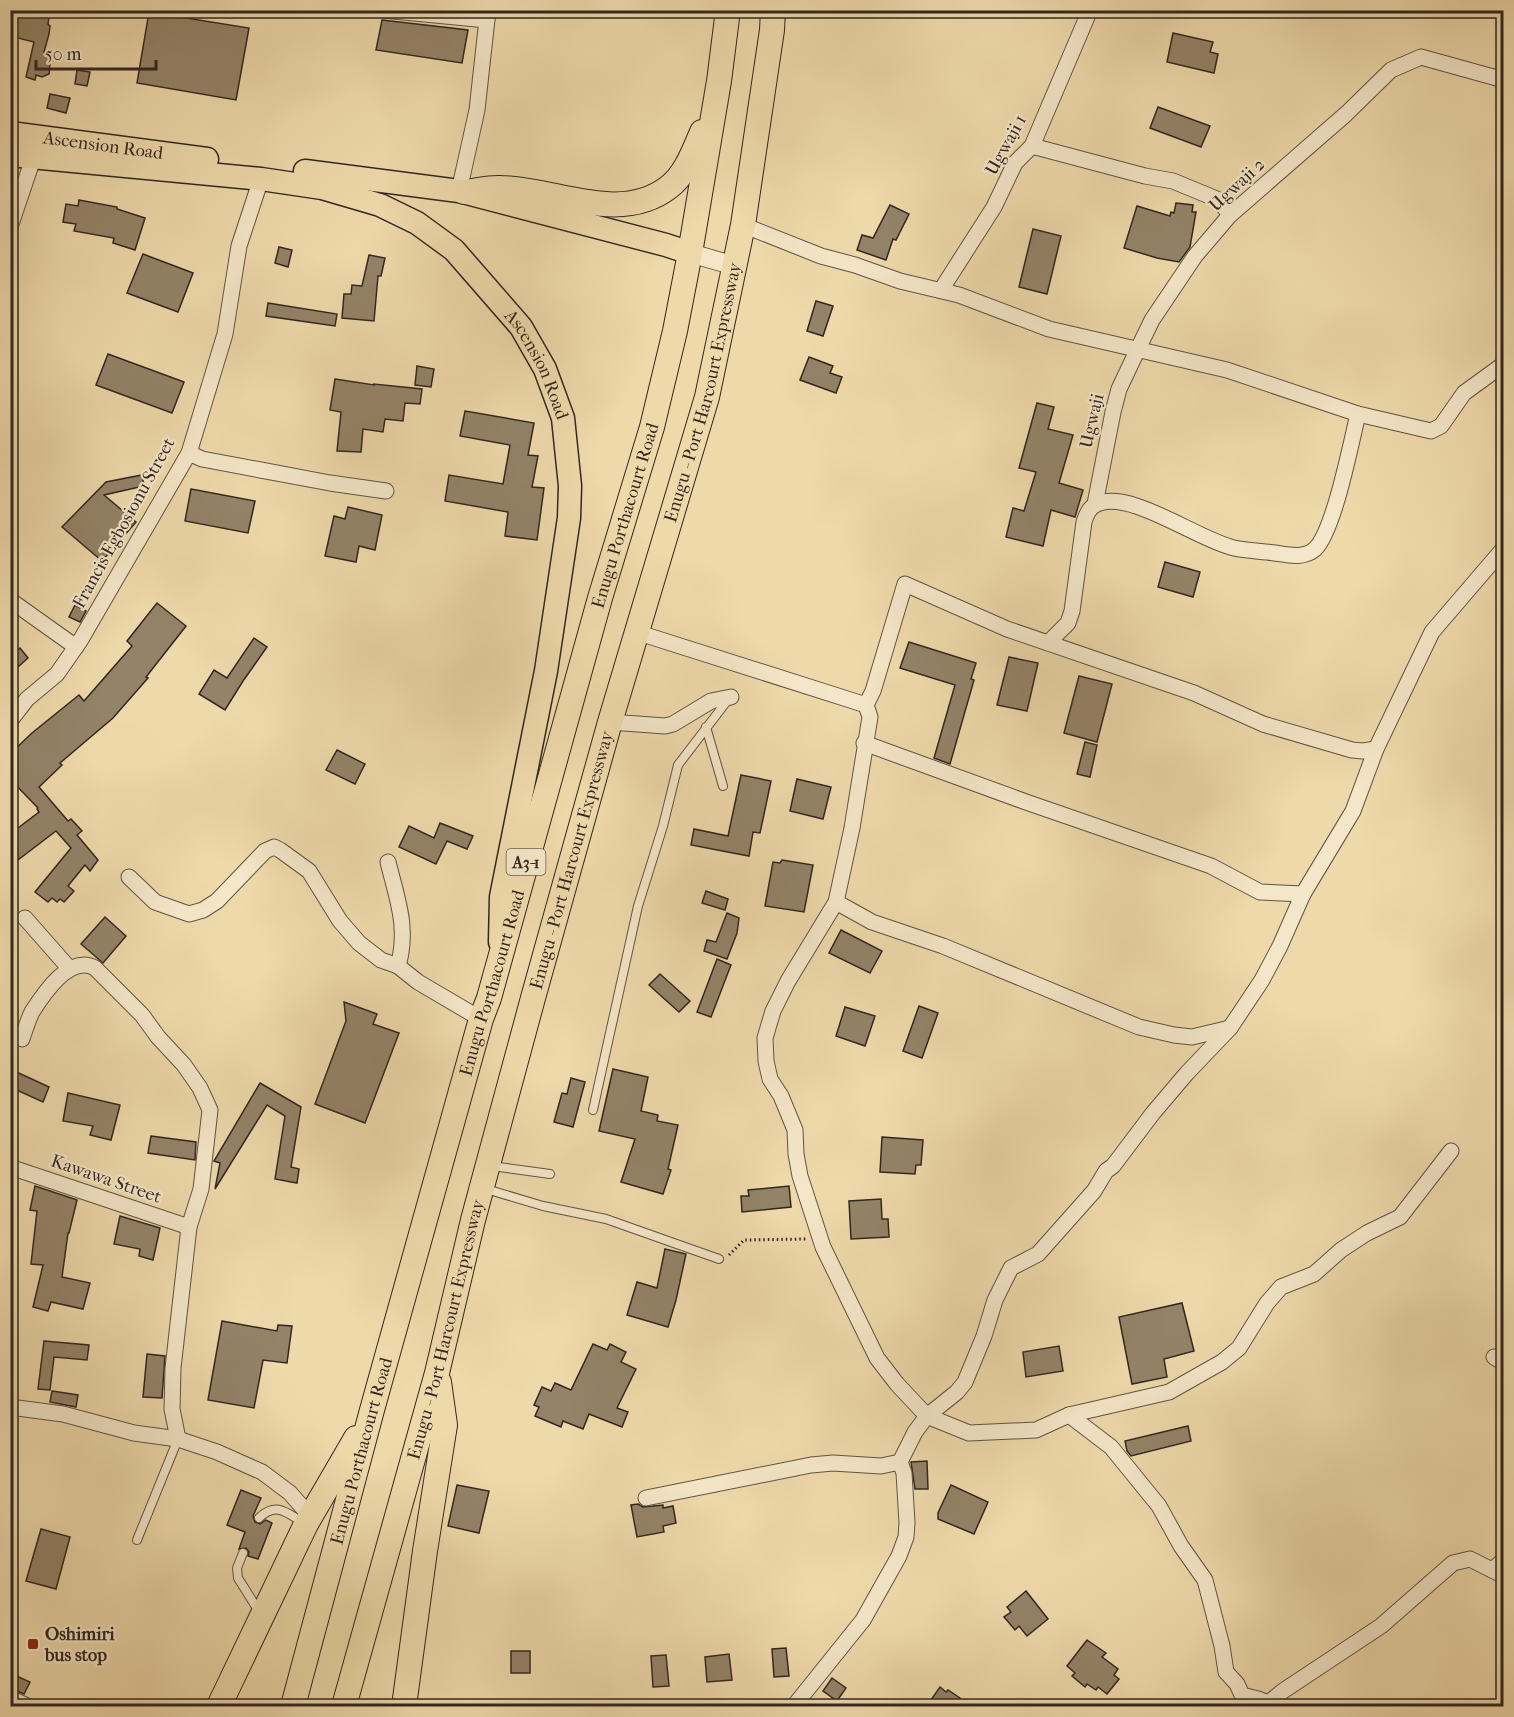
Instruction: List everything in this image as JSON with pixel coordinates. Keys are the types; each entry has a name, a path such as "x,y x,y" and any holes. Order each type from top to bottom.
{"highway":[{"name":"Enugu Porthacourt Road","path":"293,1707 372,1410 481,1019 489,998 600,598 652,427 675,331 690,253 716,99 728,10"},
{"name":"Enugu - Port Harcourt Expressway","path":"344,1707 437,1373 484,1177 610,722 706,397 743,225 772,30 772,10"},
{"path":"462,192 500,188 620,205 647,200 671,186 689,162 716,99"},
{"path":"404,1707 445,1425 437,1373"},
{"path":"219,1707 308,1520 372,1410"}],"main road":[{"name":"Ascension Road","path":"10,133 36,148 322,188 380,205 417,223 454,250 521,327 544,369 563,418 570,486 569,518 546,671 501,897 500,956"},
{"name":"Ascension Road","path":"10,155 36,148 462,192 666,244 690,253"}],"street":[{"path":"383,10 488,15 477,110 462,192"},
{"name":"Ugwaji 1","path":"941,290 988,219 1015,163 1032,146 1090,10"},
{"name":"Ugwaji 2","path":"1137,351 1152,320 1195,256 1230,215 1346,114 1391,70 1421,57 1503,80"},
{"path":"1032,146 1145,176 1173,181 1219,200 1230,215"},
{"path":"10,227 36,148"},
{"name":"Francis Egbosionu Street","path":"10,721 27,699 57,674 76,647 189,453 195,426 225,334 239,246 261,179"},
{"path":"743,225 821,256 900,281 941,290 1049,329 1227,370 1358,414 1431,431 1437,430 1464,393 1503,364"},
{"path":"690,253 735,266"},
{"name":"Ugwaji","path":"1048,643 1068,623 1072,611 1084,522 1088,512 1095,504 1119,389 1137,351"},
{"path":"1095,504 1120,501 1134,504 1197,534 1234,548 1296,556 1309,554 1317,548 1328,525 1341,487 1358,414"},
{"path":"189,453 202,459 386,491"},
{"path":"794,1707 863,1620 899,1556 906,1537 907,1523 904,1473 900,1462 915,1432 934,1419 942,1405 966,1382 995,1300 1011,1268 1038,1254 1094,1191 1106,1171 1113,1166 1153,1113 1230,1028 1262,980 1281,946 1303,894 1353,811 1376,749 1432,632 1503,548"},
{"path":"1376,749 1352,750 1263,724 1194,693 1007,629 904,585 873,691 866,705 870,717 864,742 852,828 836,902 788,981 773,1011 765,1038 770,1079 781,1096 795,1130 800,1176 820,1239 877,1358 897,1384 934,1419 969,1433 1036,1430 1069,1415 1161,1395 1221,1362 1239,1348 1267,1303 1281,1287 1314,1274 1341,1250 1400,1216 1451,1151"},
{"path":"10,600 76,647"},
{"path":"636,632 866,705"},
{"path":"610,722 665,726 673,724 711,701 730,697"},
{"path":"864,742 1026,802 1211,866 1260,892 1303,894"},
{"path":"129,877 155,902 189,914 203,910 217,901 265,851 274,848 280,850 309,871 340,921 359,943 381,960 398,966 418,982 481,1019"},
{"path":"388,862 402,916 404,935 398,966"},
{"path":"836,902 872,922 943,946 1139,1027 1192,1037 1230,1028"},
{"path":"25,918 69,968"},
{"path":"22,1039 31,1014 59,977 69,968 89,965 142,1015 158,1037 184,1065 200,1088 210,1110 201,1189 189,1227 173,1368 172,1408 178,1439"},
{"name":"Kawawa Street","path":"10,1167 189,1227"},
{"path":"10,1407 63,1414 134,1433 178,1439 217,1452 262,1473 290,1493 308,1520"},
{"path":"1069,1415 1111,1447 1159,1506 1181,1546 1205,1580 1222,1646 1226,1672 1237,1684 1242,1695 1270,1705 1381,1626 1454,1563 1470,1559 1500,1569"},
{"path":"645,1498 812,1465 838,1463 881,1466 900,1462"},
{"path":"10,1698 27,1707"}],"lane":[{"path":"592,1110 638,906 663,826 678,765 730,697"},
{"path":"706,727 723,786"},
{"path":"484,1177 550,1174"},
{"path":"484,1177 543,1206 606,1219 720,1259"},
{"path":"137,1540 178,1439"},
{"path":"259,1518 267,1511 283,1510 308,1520"},
{"path":"243,1553 237,1568 238,1578 262,1617"}],"path":[{"path":"720,1259 730,1255 744,1240 820,1239"}],"building":[{"path":"10,10 50,10 49,34 44,52 51,53 49,74 42,77 36,75 35,80 26,77 34,42 10,36"},
{"path":"149,12 249,28 236,100 137,83"},
{"path":"382,20 468,30 462,63 376,50"},
{"path":"1173,33 1213,42 1210,52 1218,54 1214,73 1167,62"},
{"path":"77,70 90,72 87,86 75,84"},
{"path":"50,94 70,98 66,113 47,108"},
{"path":"1158,107 1210,126 1201,147 1150,128"},
{"path":"79,200 117,207 117,209 145,218 135,250 113,243 114,238 74,231 76,224 63,222 66,204 78,206"},
{"path":"1176,203 1193,205 1192,212 1196,212 1190,247 1179,262 1124,248 1137,206 1170,216 1171,212 1174,213"},
{"path":"890,205 909,214 896,240 893,239 886,260 857,250 862,235 873,238"},
{"path":"1033,229 1061,236 1047,294 1019,287"},
{"path":"279,247 292,250 288,267 275,263"},
{"path":"143,254 193,273 178,312 127,293"},
{"path":"369,255 385,258 381,276 378,276 374,321 342,318 344,294 351,294 352,285 362,286"},
{"path":"816,301 833,306 823,336 807,331"},
{"path":"268,303 337,314 335,326 266,316"},
{"path":"108,354 184,382 172,413 96,385"},
{"path":"809,357 833,366 830,373 842,377 836,393 800,380"},
{"path":"417,366 434,369 431,387 415,385"},
{"path":"335,379 422,389 420,404 405,403 403,421 385,419 383,432 363,429 361,452 337,451 341,412 330,410"},
{"path":"1037,403 1054,407 1048,429 1073,435 1059,483 1083,490 1075,517 1051,510 1043,546 1006,537 1013,508 1024,511 1036,472 1019,468"},
{"path":"465,411 534,423 528,455 538,456 532,487 544,488 537,540 505,536 508,512 445,501 449,475 503,484 510,445 460,436"},
{"path":"142,475 144,486 104,495 136,522 102,561 62,527 106,482"},
{"path":"191,489 255,501 248,533 185,521"},
{"path":"348,507 382,515 375,550 359,546 356,562 325,556 334,516 345,519"},
{"path":"1165,562 1200,572 1193,597 1158,587"},
{"path":"157,603 186,626 146,677 148,678 113,718 60,763 62,765 39,787 68,821 71,819 82,831 77,835 98,860 90,871 85,865 68,886 74,891 64,902 60,899 57,902 52,898 48,902 35,892 71,848 56,831 10,866 10,834 39,812 38,808 10,779 10,754 79,695 84,701 132,646 127,641"},
{"path":"75,605 86,611 80,622 69,617"},
{"path":"254,638 267,647 225,710 199,694 214,670 227,678"},
{"path":"909,642 976,663 971,679 974,680 950,764 934,758 955,685 900,668"},
{"path":"20,648 28,658 10,674 10,657"},
{"path":"1009,657 1038,663 1027,711 997,705"},
{"path":"1079,676 1112,684 1097,742 1064,733"},
{"path":"1085,742 1097,745 1090,777 1077,774"},
{"path":"337,750 365,764 355,784 326,770"},
{"path":"741,775 771,781 760,833 753,832 749,856 691,845 694,829 728,836"},
{"path":"797,779 831,787 823,819 790,811"},
{"path":"440,823 473,836 467,849 447,841 436,864 399,847 409,826 434,838"},
{"path":"782,860 813,865 804,912 765,906 773,862 780,863"},
{"path":"706,891 728,899 725,910 702,903"},
{"path":"727,913 739,918 737,933 727,959 704,951 707,940 716,942"},
{"path":"105,917 126,936 103,963 81,944"},
{"path":"841,930 882,951 870,973 829,953"},
{"path":"717,959 731,965 711,1017 697,1012"},
{"path":"660,974 690,1001 679,1012 649,985"},
{"path":"344,1002 377,1014 373,1024 399,1033 365,1123 315,1104 346,1021"},
{"path":"919,1006 938,1013 922,1058 903,1051"},
{"path":"845,1007 875,1016 865,1046 836,1036"},
{"path":"10,1069 49,1087 43,1102 10,1087"},
{"path":"613,1069 648,1077 641,1111 658,1115 657,1121 678,1125 668,1169 671,1170 663,1194 621,1182 635,1139 599,1131"},
{"path":"571,1078 585,1082 573,1127 554,1122 562,1093 567,1094"},
{"path":"260,1083 301,1107 291,1167 299,1169 297,1183 275,1179 285,1116 267,1105 215,1189 220,1163 214,1161"},
{"path":"68,1093 120,1105 111,1140 90,1135 93,1126 63,1121"},
{"path":"151,1136 196,1142 195,1160 148,1153"},
{"path":"882,1137 923,1140 921,1165 916,1165 915,1174 880,1172"},
{"path":"35,1186 77,1200 68,1233 62,1277 90,1283 83,1309 51,1302 48,1311 33,1307 43,1265 31,1264 37,1211 30,1210"},
{"path":"789,1186 791,1207 742,1212 741,1196 749,1196 748,1190"},
{"path":"881,1199 882,1219 888,1219 889,1237 851,1239 849,1201"},
{"path":"120,1216 160,1228 153,1260 139,1256 140,1249 114,1244"},
{"path":"665,1249 686,1254 668,1327 627,1315 637,1282 657,1288"},
{"path":"1182,1303 1194,1351 1164,1359 1167,1377 1132,1384 1119,1317"},
{"path":"222,1321 277,1331 278,1325 292,1326 287,1363 263,1360 254,1408 208,1400"},
{"path":"44,1341 89,1345 87,1360 54,1357 50,1390 38,1389"},
{"path":"593,1344 607,1350 610,1344 626,1352 621,1362 636,1369 617,1408 628,1412 622,1427 589,1414 583,1429 563,1421 561,1427 535,1416 539,1407 534,1405 542,1387 551,1391 555,1383 571,1390"},
{"path":"1059,1346 1063,1371 1026,1377 1023,1352"},
{"path":"147,1354 165,1356 162,1398 143,1397"},
{"path":"52,1391 78,1395 76,1407 50,1402"},
{"path":"1188,1426 1191,1441 1131,1456 1127,1451 1125,1441"},
{"path":"927,1461 928,1489 915,1489 911,1462"},
{"path":"457,1485 489,1491 479,1533 448,1526"},
{"path":"951,1485 988,1502 974,1534 938,1519 938,1513"},
{"path":"241,1490 261,1498 253,1516 255,1522 260,1524 266,1520 272,1523 258,1559 248,1556 249,1552 246,1548 239,1549 245,1532 227,1525"},
{"path":"638,1504 643,1507 673,1506 676,1523 663,1526 664,1532 637,1537 631,1505"},
{"path":"41,1529 70,1537 56,1589 26,1581"},
{"path":"1026,1591 1048,1619 1027,1636 1019,1626 1015,1630 1004,1617 1011,1612 1007,1607"},
{"path":"1087,1640 1106,1653 1102,1657 1118,1669 1114,1675 1119,1679 1107,1694 1098,1687 1096,1690 1087,1684 1085,1687 1072,1676 1075,1673 1067,1666"},
{"path":"786,1648 789,1676 774,1677 772,1649"},
{"path":"511,1651 530,1651 530,1673 511,1673"},
{"path":"729,1654 732,1680 707,1682 705,1657"},
{"path":"666,1655 669,1686 653,1687 651,1656"},
{"path":"10,1673 30,1682 24,1694 10,1688"},
{"path":"832,1678 846,1688 837,1701 823,1691"},
{"path":"940,1687 960,1698 959,1702 964,1707 926,1707"}],"place":[{"name":"Oshimiri bus stop","path":"33,1644"}]}
